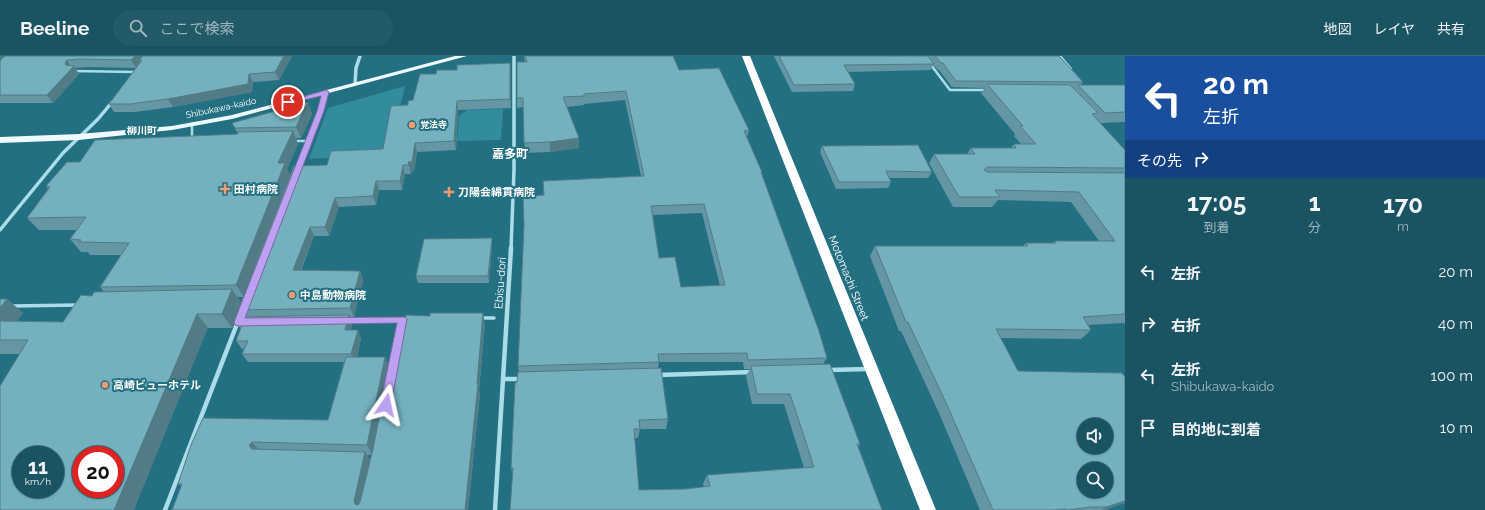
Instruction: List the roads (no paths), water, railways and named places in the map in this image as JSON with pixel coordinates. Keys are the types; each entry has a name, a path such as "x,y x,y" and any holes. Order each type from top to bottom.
{"highway":[{"name":"Motomachi Street","path":"746,56 928,510"}],"main road":[{"name":"Shibukawa-kaido","path":"0,140 79,137 172,128 232,117 463,56"}],"street":[{"path":"355,84 356,68 360,56"},
{"name":"Ebisu-dori","path":"495,510 511,251 514,172 514,56"},
{"path":"132,78 136,72"},
{"path":"296,172 326,92"},
{"path":"0,230 63,153 98,119 117,95"},
{"path":"166,510 244,307"},
{"path":"820,370 871,369"},
{"path":"656,375 757,372"},
{"path":"503,379 526,379"}],"lane":[{"path":"1060,56 1075,74"},
{"path":"928,62 950,90 989,90"},
{"path":"73,71 136,72"},
{"path":"192,124 192,140 197,143"},
{"path":"293,141 308,140"},
{"path":"7,305 86,305"},
{"path":"479,318 494,318"},
{"path":"393,365 402,319"},
{"path":"342,321 410,319"},
{"path":"239,322 247,322"}],"place":[{"name":"覚法寺","path":"412,125"},
{"name":"田村病院","path":"225,189"},
{"name":"刀陽会綿貫病院","path":"449,192"},
{"name":"中島動物病院","path":"292,295"},
{"name":"高崎ビューホテル","path":"105,385"}],"district":[{"name":"柳川町","path":"142,130"},
{"name":"嘉多町","path":"510,154"}]}
